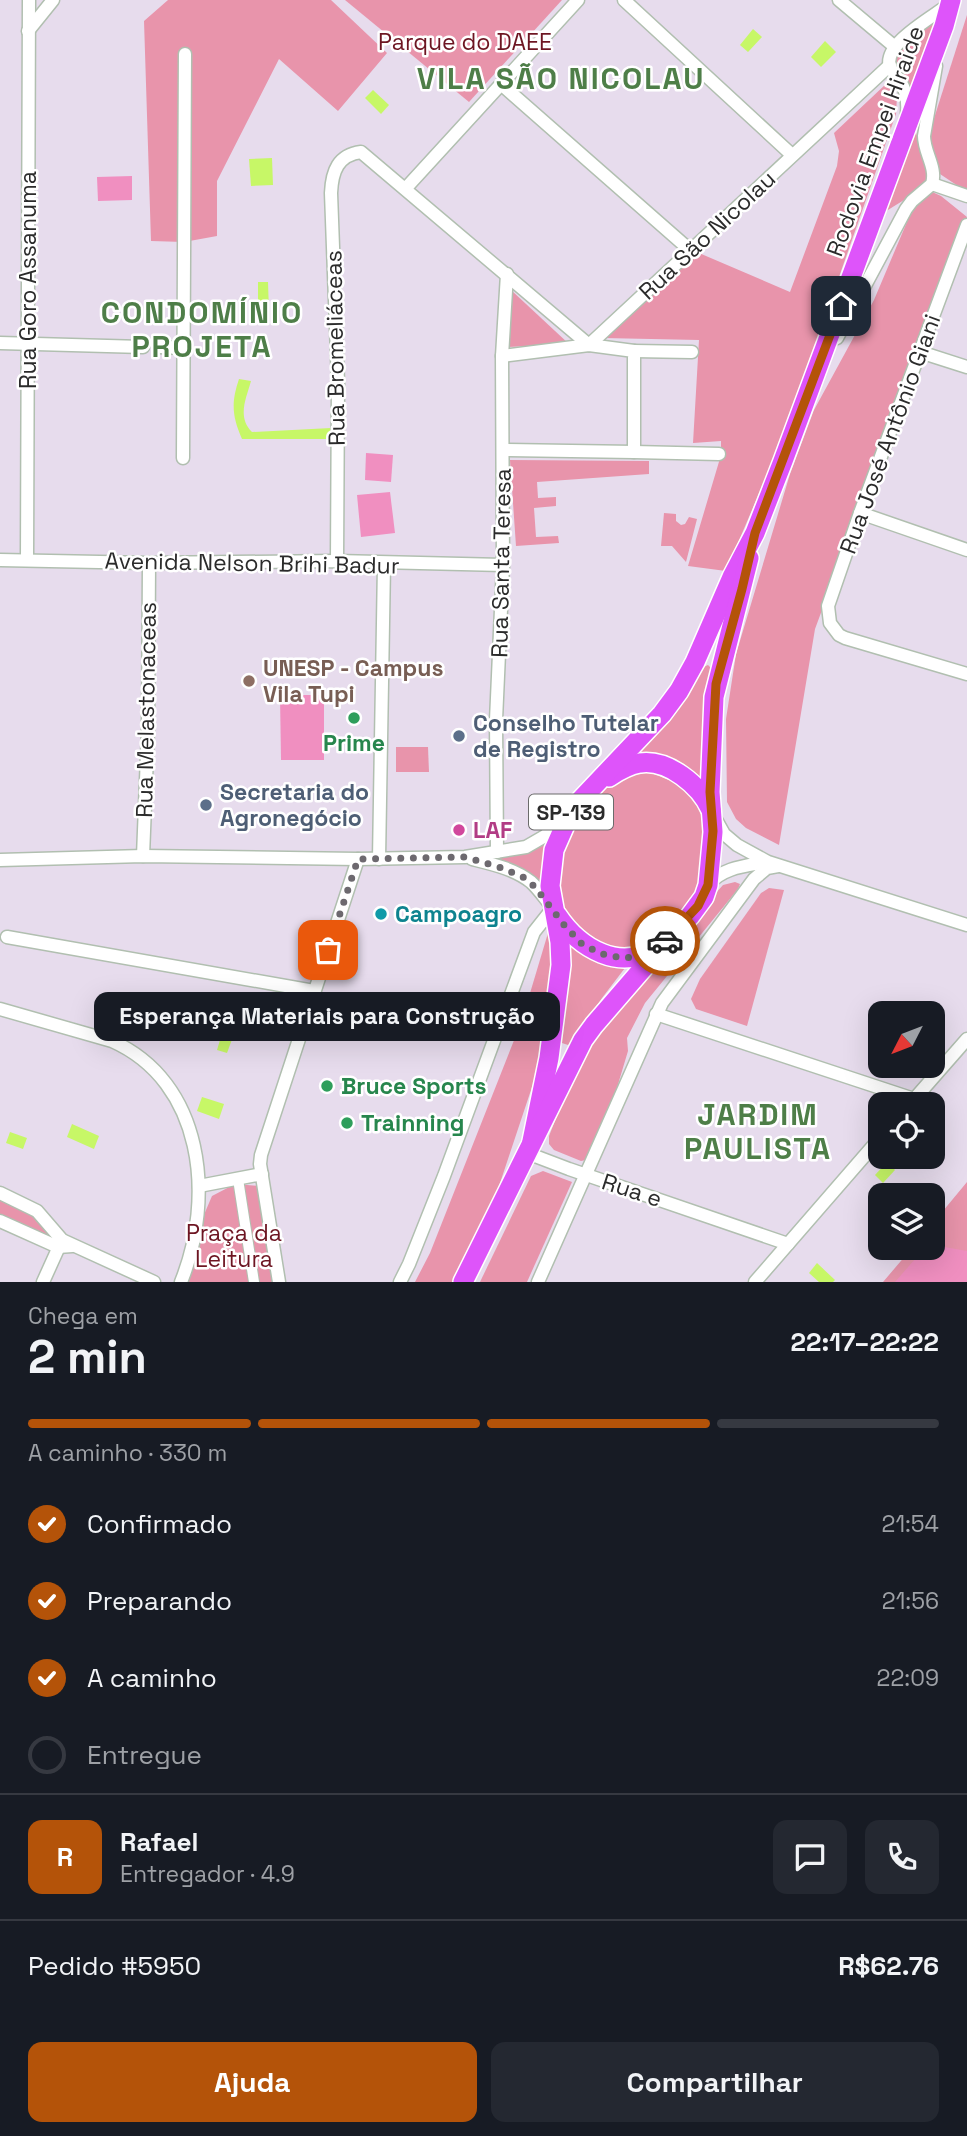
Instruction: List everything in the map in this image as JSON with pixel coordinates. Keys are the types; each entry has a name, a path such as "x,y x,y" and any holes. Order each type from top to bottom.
{"main road":[{"name":"Rodovia Empei Hiraide","path":"530,1147 549,1058 561,965 560,942 550,886 554,850 572,809 662,714 680,691 695,662 732,577 755,533 944,26 949,3"},
{"name":"Rodovia Empei Hiraide","path":"463,1282 583,1040 698,906 708,885 712,855 710,792 716,684 755,533"},
{"path":"588,792 620,770 641,763 651,763 674,771 692,784 707,800 712,814"},
{"path":"553,908 582,944 602,954 622,958 643,955 670,937"}],"street":[{"name":"Rua Goro Assanuma","path":"27,560 29,0"},
{"path":"28,32 53,0"},
{"path":"578,0 406,188 589,345"},
{"path":"624,0 792,155"},
{"path":"839,0 895,47"},
{"path":"905,129 907,98 903,85 890,65 890,57 902,39 949,3"},
{"path":"813,382 906,209 932,184 934,173 924,136 944,26"},
{"path":"183,458 185,54"},
{"name":"Rua São Nicolau","path":"589,345 890,65"},
{"path":"501,84 691,251"},
{"name":"Rua Bromeliáceas","path":"337,561 338,382 331,193 334,171 351,153 361,152 406,188"},
{"path":"932,184 967,196"},
{"name":"Rua José Antônio Giani","path":"967,225 828,606 830,623 839,635 845,638 967,674"},
{"name":"Rua Santa Teresa","path":"497,852 496,720 503,565 502,356 506,274"},
{"path":"0,343 143,346"},
{"path":"502,356 589,345 634,351 692,352"},
{"path":"159,347 183,348"},
{"path":"634,351 634,452"},
{"path":"920,352 967,368"},
{"path":"503,450 719,454"},
{"path":"860,513 965,545"},
{"name":"Avenida Nelson Brihi Badur","path":"0,560 149,563 337,561 503,565"},
{"name":"Rua Melastonaceas","path":"143,856 148,730 149,563"},
{"path":"379,859 384,564"},
{"path":"0,860 143,856 358,859 465,857 526,847 545,836 572,809"},
{"path":"712,814 721,829 737,845 773,864 967,925"},
{"path":"400,1282 444,1176 534,932 553,908 525,878 465,857"},
{"path":"279,1282 261,1174 261,1155 358,859"},
{"path":"708,885 714,878 736,867 773,864"},
{"path":"530,1147 586,1175 666,996 754,880 773,864"},
{"path":"7,937 314,991"},
{"path":"0,1009 113,1041 140,1055 173,1093 188,1119 192,1133 199,1186 194,1239 181,1282"},
{"path":"656,1014 883,1092"},
{"path":"921,1092 967,1039"},
{"path":"755,1282 868,1152"},
{"path":"199,1186 261,1174"},
{"name":"Rua e","path":"538,1282 586,1175 788,1244"},
{"path":"238,1179 254,1282"},
{"path":"0,1193 37,1211 64,1244"},
{"path":"0,1221 64,1244 154,1282"},
{"path":"43,1282 64,1244"}],"green space":[{"path":"168,0 331,0 387,53 338,111 279,59 217,181 217,236 184,242 151,241 144,21"},
{"name":"Parque do DAEE","path":"345,0 562,0 469,102"},
{"path":"967,15 967,192 937,172 929,134"},
{"path":"938,17 912,99 892,63 891,49"},
{"path":"887,83 897,96 896,114 783,437 726,571 688,566 721,455 721,441 693,443 699,340 603,338 699,253 790,292 837,166 839,151 834,133"},
{"path":"914,126 930,178 917,192 883,213"},
{"path":"930,191 941,196 967,217 815,629 779,845 746,828 736,819 727,802 726,719 736,654 790,474 814,410 874,300 915,203"},
{"path":"511,290 569,344 506,347"},
{"path":"510,460 649,461 649,474 537,482 538,498 556,497 556,506 534,508 536,537 558,536 559,543 516,546"},
{"path":"664,513 676,514 676,521 681,525 685,524 689,517 697,519 686,562 672,546 661,546"},
{"path":"708,665 713,670 702,783 633,756 701,668"},
{"path":"396,747 428,747 429,772 396,772"},
{"path":"649,772 679,784 694,798 705,818 702,883 685,911 652,942 633,949 604,947 568,919 560,902 560,869 564,849 577,814 602,790 631,774"},
{"path":"556,830 542,871 541,886 483,859"},
{"path":"735,882 740,884 738,889 645,1003 627,1038 628,1051 598,1151 581,1161 554,1150 549,1144 549,1136 587,1044 723,885"},
{"path":"769,888 784,890 747,1026 696,1009 691,999 700,979 761,893"},
{"path":"548,933 553,948 544,1040 536,1075 496,1195 456,1282 415,1282 430,1253 522,1020"},
{"path":"569,939 582,953 595,961 628,964 568,1045 560,1039 569,982"},
{"path":"543,1171 572,1182 527,1282 480,1282 531,1176"},
{"path":"967,1182 967,1282 883,1282 902,1260 945,1260 945,1209"},
{"name":"Praça da Leitura","path":"235,1184 260,1186 275,1282 188,1282 199,1245 203,1217 212,1196"},
{"path":"0,1196 29,1210 48,1232 45,1237 0,1217"}],"shaded area":[{"path":"753,29 762,37 748,52 740,45"},
{"path":"825,41 836,52 821,67 811,57"},
{"path":"373,90 389,105 381,114 365,98"},
{"path":"272,158 273,185 251,186 249,159"},
{"path":"132,176 132,200 98,201 97,177"},
{"path":"258,282 268,282 269,312 258,312"},
{"path":"239,379 251,381 244,414 247,426 252,432 331,428 331,439 242,439 234,409"},
{"path":"366,453 393,455 391,482 365,480"},
{"path":"390,492 395,533 361,537 357,495"},
{"path":"280,695 324,695 324,760 281,760"},
{"path":"223,1030 234,1034 227,1053 217,1050"},
{"path":"202,1097 224,1104 219,1119 197,1111"},
{"path":"72,1124 99,1136 94,1149 67,1137"},
{"path":"10,1132 27,1138 23,1149 6,1143"},
{"path":"881,1169 895,1170 883,1183 875,1175"},
{"path":"945,1247 967,1251 967,1282 895,1282 914,1260 945,1260"},
{"path":"817,1263 835,1280 833,1282 819,1282 809,1273"}],"way so far":[{"path":"328,950 358,859 465,857 525,878 553,908 564,925 590,949 622,958 633,957 643,955 665,941"}],"place":[{"name":"UNESP - Campus Vila Tupi","path":"249,681"},
{"name":"Prime","path":"354,718"},
{"name":"Conselho Tutelar de Registro","path":"459,736"},
{"name":"Secretaria do Agronegócio","path":"206,805"},
{"name":"LAF","path":"459,830"},
{"name":"Campoagro","path":"381,914"},
{"name":"Esperança Materiais para Construção","path":"328,950"},
{"name":"Bruce Sports","path":"327,1086"},
{"name":"Trainning","path":"347,1123"}],"district":[{"name":"VILA SÃO NICOLAU","path":"561,78"},
{"name":"CONDOMÍNIO PROJETA","path":"202,329"},
{"name":"JARDIM PAULISTA","path":"758,1131"}],"route":[{"path":"665,941 698,906 708,885 713,831 710,792 716,684 755,533 841,306"}]}
